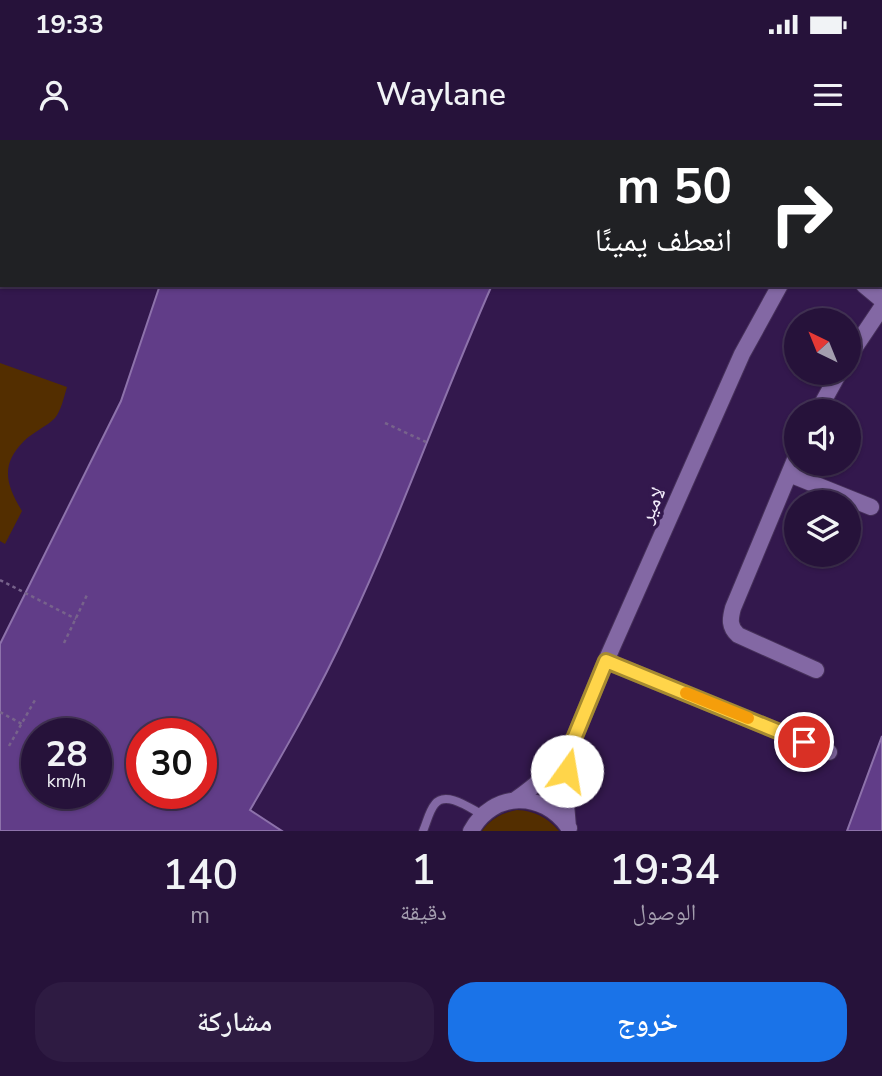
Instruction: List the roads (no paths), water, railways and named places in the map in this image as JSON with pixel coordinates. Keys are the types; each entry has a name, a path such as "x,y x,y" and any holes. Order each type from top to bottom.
{"street":[{"name":"لامير","path":"569,829 566,804 571,746 742,354 779,287"},
{"path":"866,287 882,300"},
{"path":"861,338 882,307"},
{"path":"788,476 730,618 733,630 738,635 816,670"},
{"path":"794,476 871,507"},
{"path":"606,661 829,752"},
{"name":"لامير","path":"483,815 498,805 515,800 547,775 571,746"},
{"path":"515,800 542,804 557,813 569,829"},
{"path":"471,831 483,815"}],"lane":[{"path":"423,831 434,805 440,799 449,798 483,815"}]}
